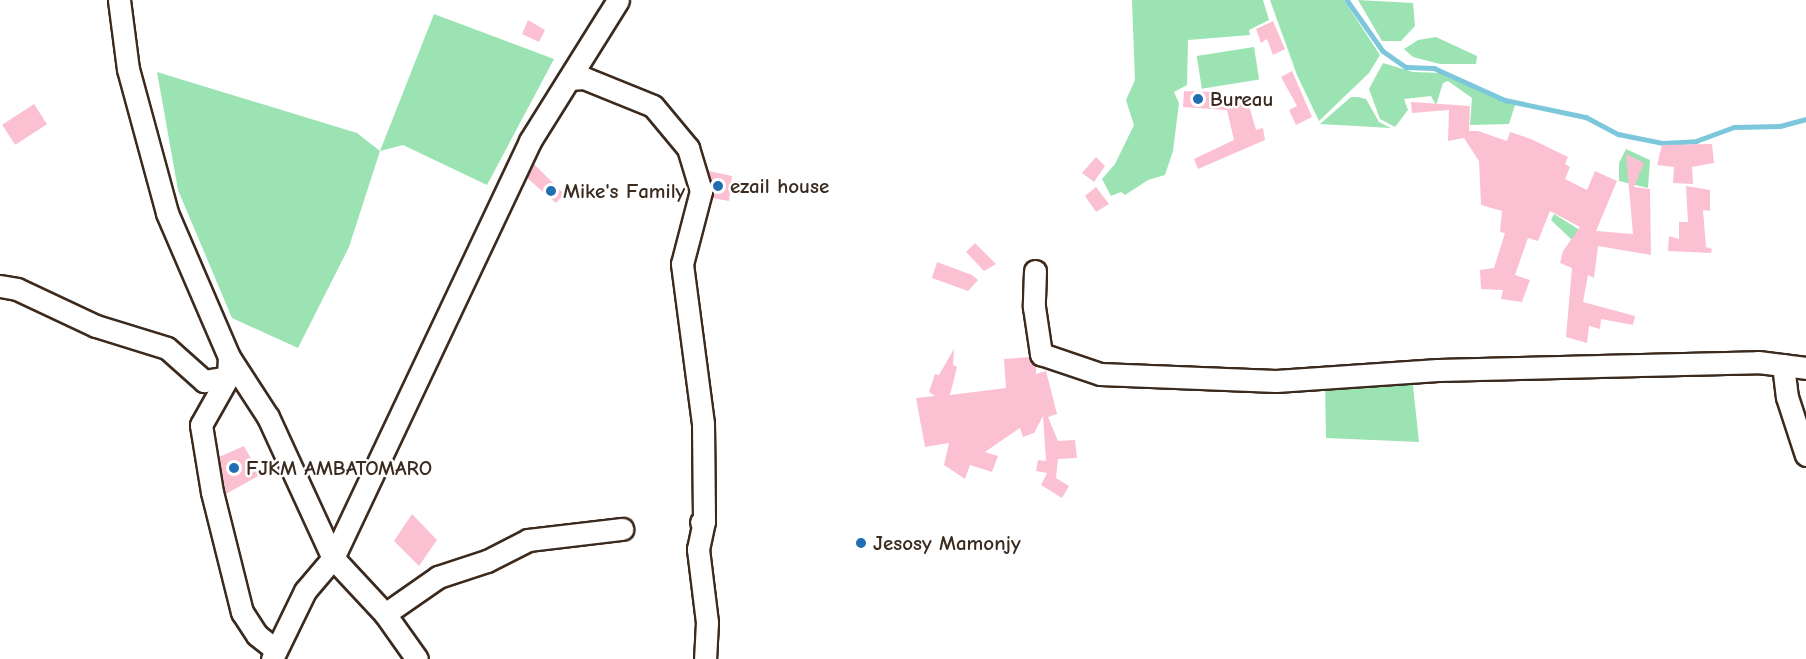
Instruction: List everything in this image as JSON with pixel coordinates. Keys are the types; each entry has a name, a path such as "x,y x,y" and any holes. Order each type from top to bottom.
{"street":[{"path":"119,0 128,69 167,213 228,367 268,417 333,558 385,614 417,659"},
{"path":"228,367 201,425 212,492 242,612 257,636 274,654 305,591 333,558 530,141 618,0"},
{"path":"569,79 584,78 653,106 688,148 701,191 682,264 703,423 702,522 698,549 707,622 705,659"},
{"path":"1035,271 1034,307 1041,354 1100,374 1276,381 1438,370 1662,367 1758,362 1806,368"},
{"path":"0,286 17,289 96,326 167,348 204,381 228,367"},
{"path":"1783,365 1787,397 1806,455"},
{"path":"385,614 438,577 487,561 528,540 622,530"}],"green space":[{"path":"1132,0 1263,0 1269,20 1249,30 1250,35 1188,40 1187,85 1174,92 1179,103 1173,151 1165,175 1148,180 1125,195 1121,192 1111,196 1102,179 1115,164 1134,125 1126,100 1135,80"},
{"path":"1270,0 1344,0 1380,55 1369,73 1319,121 1297,75"},
{"path":"1358,0 1413,3 1415,26 1401,41 1382,41"},
{"path":"434,14 554,59 487,185 403,145 380,151"},
{"path":"1436,37 1477,56 1476,64 1440,64 1413,57 1404,49 1418,40"},
{"path":"1254,47 1259,80 1202,89 1197,56"},
{"path":"1383,63 1413,72 1442,73 1515,105 1509,124 1470,125 1472,98 1448,81 1443,83 1436,105 1431,96 1404,99 1408,110 1395,127 1380,119 1369,89"},
{"path":"157,72 357,133 380,151 349,247 298,348 232,318 178,190"},
{"path":"1351,97 1366,99 1379,122 1391,128 1320,124"},
{"path":"1626,149 1650,160 1648,188 1619,181 1619,163"},
{"path":"1554,214 1596,240 1590,257 1551,220"},
{"path":"1412,376 1419,442 1326,438 1325,380"}],"building":[{"path":"528,20 545,30 539,42 522,34"},
{"path":"1273,21 1285,49 1273,55 1267,39 1261,43 1256,29"},
{"path":"1292,71 1312,117 1296,125 1289,110 1297,106 1281,77"},
{"path":"1184,91 1213,92 1212,100 1246,95 1256,130 1263,128 1265,140 1198,169 1194,159 1234,140 1227,110 1183,107"},
{"path":"1411,102 1470,106 1469,131 1478,131 1507,141 1510,132 1531,139 1568,157 1565,164 1570,167 1565,179 1587,190 1595,171 1617,181 1596,231 1633,234 1626,154 1644,163 1634,187 1650,189 1651,255 1598,246 1594,278 1588,275 1583,302 1635,316 1633,325 1601,319 1600,329 1589,326 1587,343 1566,337 1572,268 1560,263 1563,251 1580,227 1550,211 1538,241 1528,238 1515,275 1530,280 1522,302 1501,299 1503,290 1481,289 1480,270 1494,268 1505,233 1500,232 1502,211 1481,205 1479,161 1464,138 1448,141 1449,110 1412,113"},
{"path":"34,104 47,124 15,145 2,125"},
{"path":"1712,144 1714,163 1692,167 1693,184 1673,183 1674,167 1657,165 1662,145"},
{"path":"1096,157 1105,166 1094,182 1082,173"},
{"path":"534,164 564,194 556,203 527,178"},
{"name":"ezail house","path":"709,171 732,176 729,201 712,198"},
{"path":"1686,186 1710,190 1710,211 1703,210 1706,247 1712,249 1711,253 1668,251 1669,236 1679,239 1679,222 1688,222"},
{"path":"1096,187 1109,204 1096,212 1085,196"},
{"path":"975,243 996,264 984,271 966,252"},
{"path":"937,262 972,275 978,280 968,291 932,278"},
{"path":"954,349 953,365 957,367 950,395 1006,388 1004,359 1029,357 1036,365 1036,374 1046,371 1057,414 1048,417 1058,441 1075,440 1077,458 1058,459 1056,478 1069,486 1062,498 1041,485 1047,473 1036,471 1038,460 1046,461 1043,416 1034,433 1023,437 1020,428 985,452 998,456 992,472 970,465 965,479 944,465 949,443 925,447 916,398 935,396 929,392 935,374 939,375"},
{"name":"FJKM AMBATOMARO","path":"244,446 260,475 226,494 219,457"},
{"path":"412,514 437,540 419,566 394,541"}],"waterway":[{"path":"1347,0 1383,51 1406,67 1434,68 1505,100 1586,117 1618,134 1663,143 1696,141 1734,127 1780,126 1806,119"}],"place":[{"name":"Bureau","path":"1198,99"},
{"name":"ezail house","path":"718,186"},
{"name":"Mike's Family","path":"551,191"},
{"name":"FJKM AMBATOMARO","path":"234,468"},
{"name":"Jesosy Mamonjy","path":"861,543"}]}
